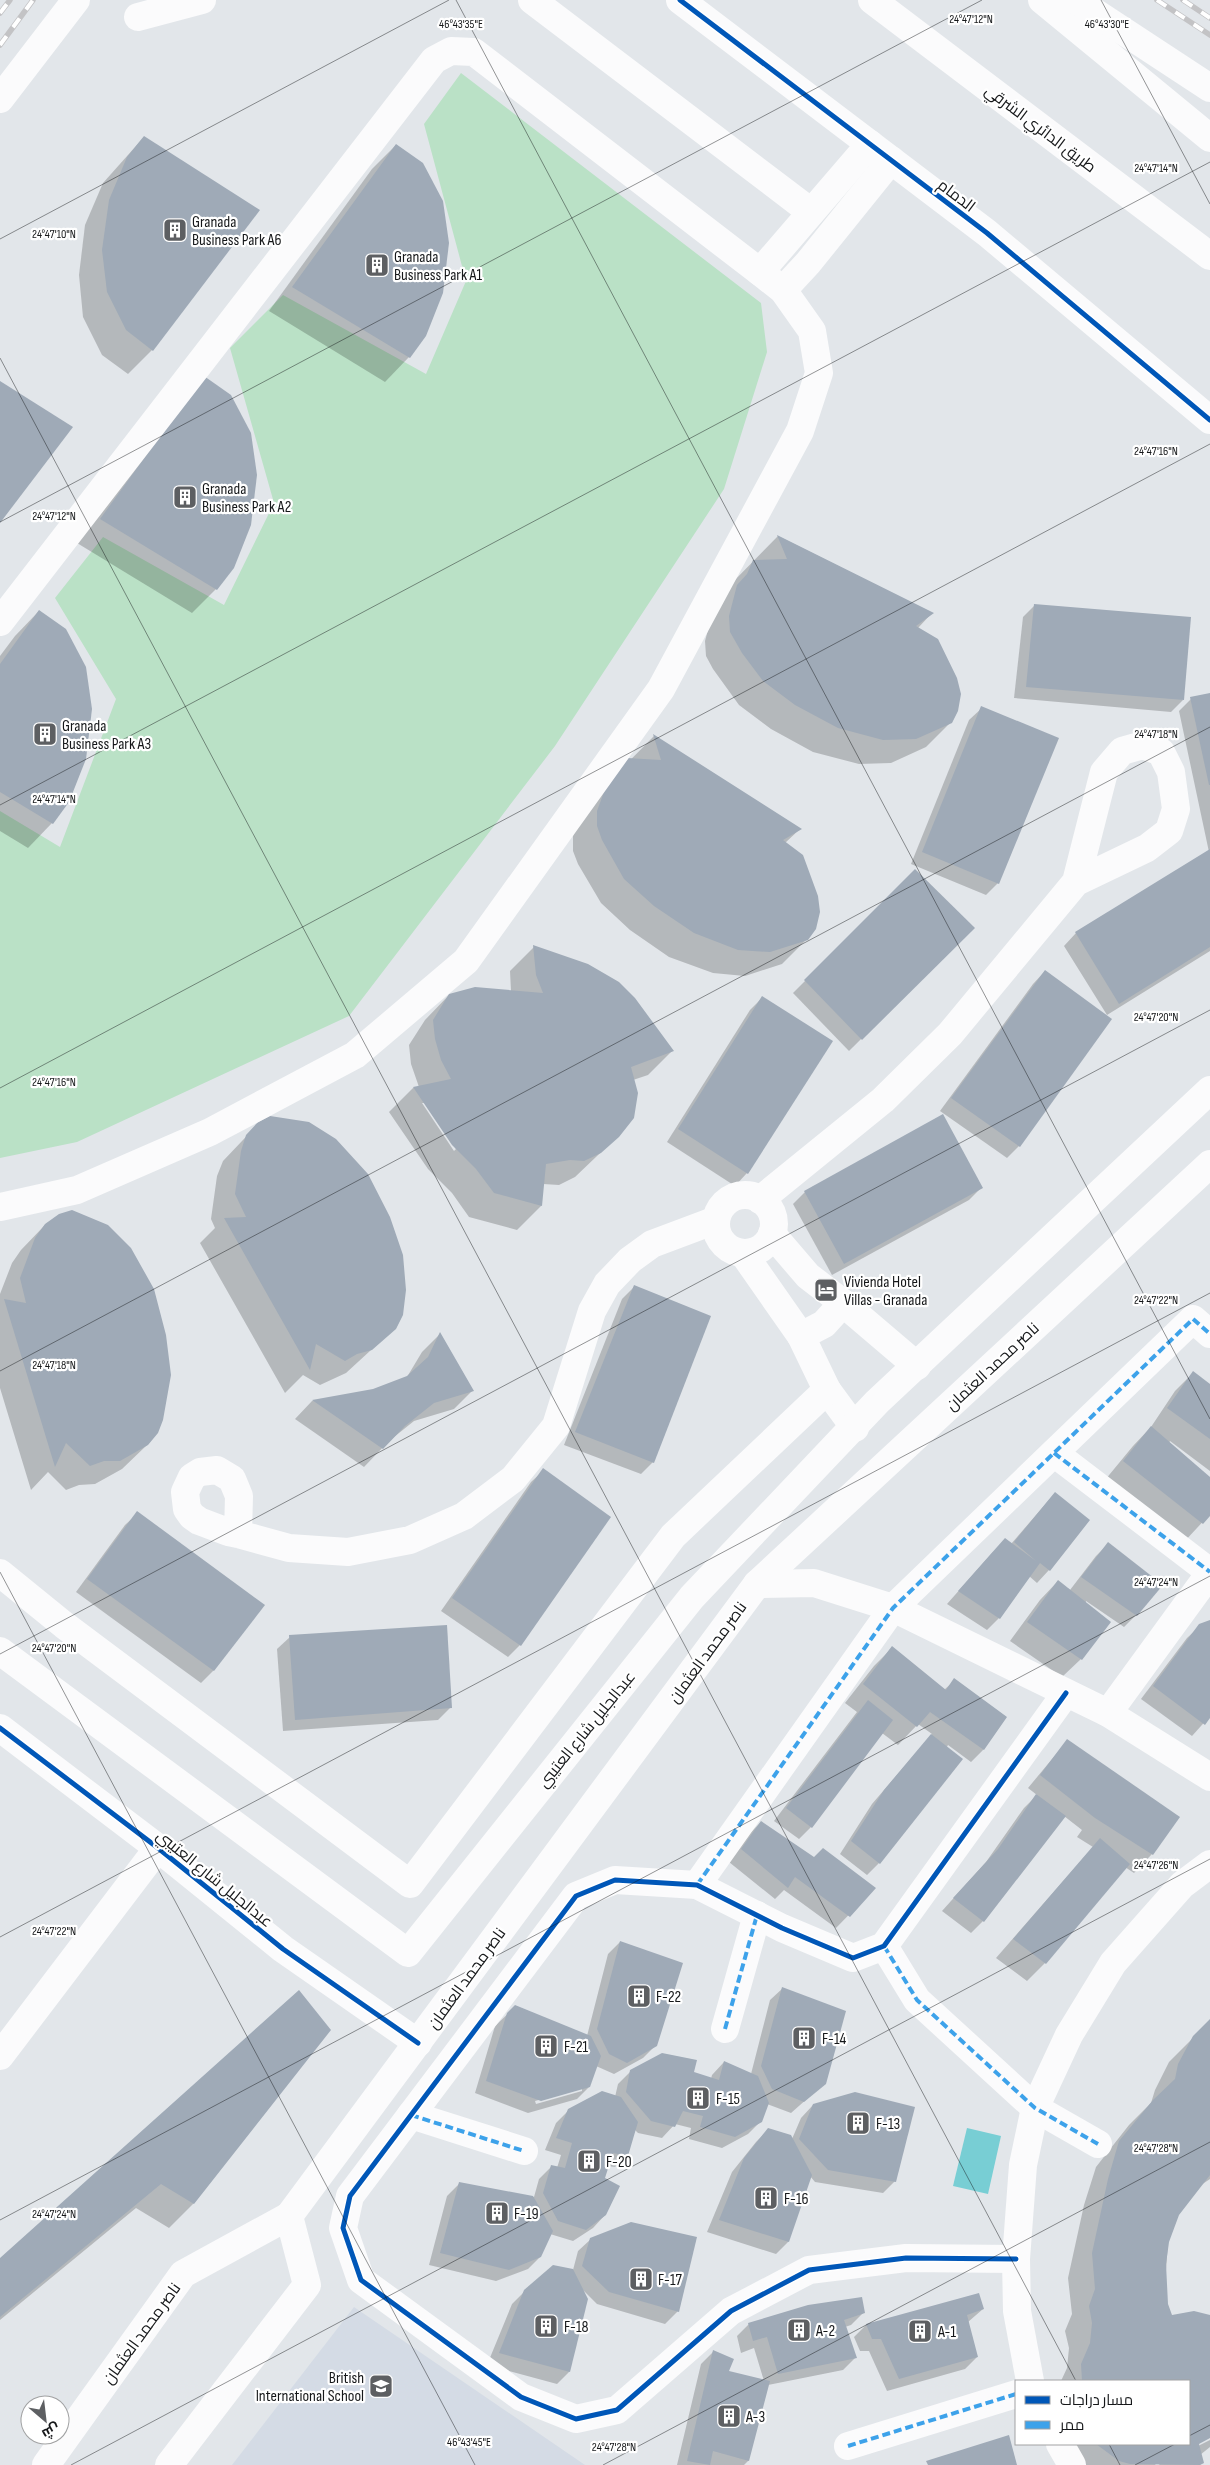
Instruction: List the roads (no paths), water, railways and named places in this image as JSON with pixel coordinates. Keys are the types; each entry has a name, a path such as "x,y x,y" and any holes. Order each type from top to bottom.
{"main road":[{"path":"0,99 76,0"},
{"path":"150,0 138,17 202,0"},
{"path":"532,0 807,210"},
{"name":"الدمام","path":"680,0 987,233 1210,420"},
{"name":"طريق الدائري الشرقي","path":"872,0 1210,256"},
{"path":"1042,0 1210,138"},
{"path":"1076,0 1210,88"},
{"path":"0,622 434,60 451,51 474,52 760,272 783,290 812,331 819,373 800,431 661,690 466,961 355,1055 210,1132 77,1190 0,1207"},
{"path":"760,272 807,210 870,144"},
{"path":"783,290 808,263 891,160"},
{"path":"760,1200 883,1100 950,1034 1076,882 1147,848 1170,831 1176,809 1171,772 1161,752 1143,745 1122,751 1104,772 1076,882"},
{"path":"743,1253 801,1336 827,1390 855,1428 878,1402 973,1311 1210,1090"},
{"name":"ناصر محمد العثمان","path":"46,2465 183,2274 289,2216 757,1584 1210,1164"},
{"path":"751,1196 760,1200 772,1215 774,1224 772,1234 761,1248 743,1253 733,1251 719,1239 716,1230 716,1220 719,1211 733,1198 751,1196"},
{"path":"238,1534 289,1548 348,1552 410,1540 464,1516 513,1479 556,1426 592,1311 607,1284 630,1260 652,1244 716,1220"},
{"path":"772,1234 808,1276 843,1302 917,1366"},
{"path":"776,1299 789,1284 808,1276"},
{"path":"801,1336 824,1324 843,1302"},
{"path":"697,1885 894,1608 1193,1320 1210,1334"},
{"path":"0,1573 64,1625 410,1884 673,1536 827,1390"},
{"name":"عبدالجليل شارع العتيبي","path":"0,1650 408,1953 692,1597 855,1428"},
{"path":"1054,1453 1210,1572 1108,1713"},
{"path":"757,1584 814,1583 894,1608 1108,1713 1210,1777"},
{"path":"1016,2259 906,2258 809,2270 731,2312 617,2410 576,2419 521,2397 361,2280 343,2228 350,2196 576,1896 615,1880 697,1885 757,1915 853,1958 884,1946 1066,1693"},
{"name":"عبدالجليل شارع العتيبي","path":"0,1728 158,1848 283,1949 418,2042"},
{"path":"0,2056 158,1848"},
{"path":"1030,2380 1017,2311 1016,2259 1023,2165 1035,2108 1069,2035 1114,1963 1182,1885 1210,1864"},
{"path":"725,2029 757,1915"},
{"path":"884,1946 917,2000 1035,2108 1098,2144"},
{"path":"410,2115 524,2150"},
{"path":"168,2465 307,2285 289,2216"},
{"path":"848,2446 1015,2394"},
{"path":"1061,2445 1072,2465"}],"water":[{"path":"967,2128 1001,2136 988,2194 953,2186"}],"railway":[{"path":"0,13 10,0"},
{"path":"0,45 33,0"},
{"path":"1157,0 1210,35"},
{"path":"1183,0 1210,18"}],"place":[{"name":"Granada Business Park A6","path":"175,230"},
{"name":"Granada Business Park A1","path":"377,265"},
{"name":"Granada Business Park A2","path":"185,497"},
{"name":"Granada Business Park A3","path":"45,734"},
{"name":"Vivienda Hotel Villas - Granada","path":"826,1290"},
{"name":"F-22","path":"639,1996"},
{"name":"F-14","path":"804,2038"},
{"name":"F-21","path":"546,2046"},
{"name":"F-15","path":"698,2098"},
{"name":"F-13","path":"858,2123"},
{"name":"F-20","path":"589,2161"},
{"name":"F-16","path":"766,2198"},
{"name":"F-19","path":"497,2213"},
{"name":"F-17","path":"641,2279"},
{"name":"F-18","path":"546,2326"},
{"name":"A-2","path":"799,2330"},
{"name":"A-1","path":"920,2331"},
{"name":"British International School","path":"381,2386"},
{"name":"A-3","path":"729,2416"}]}
